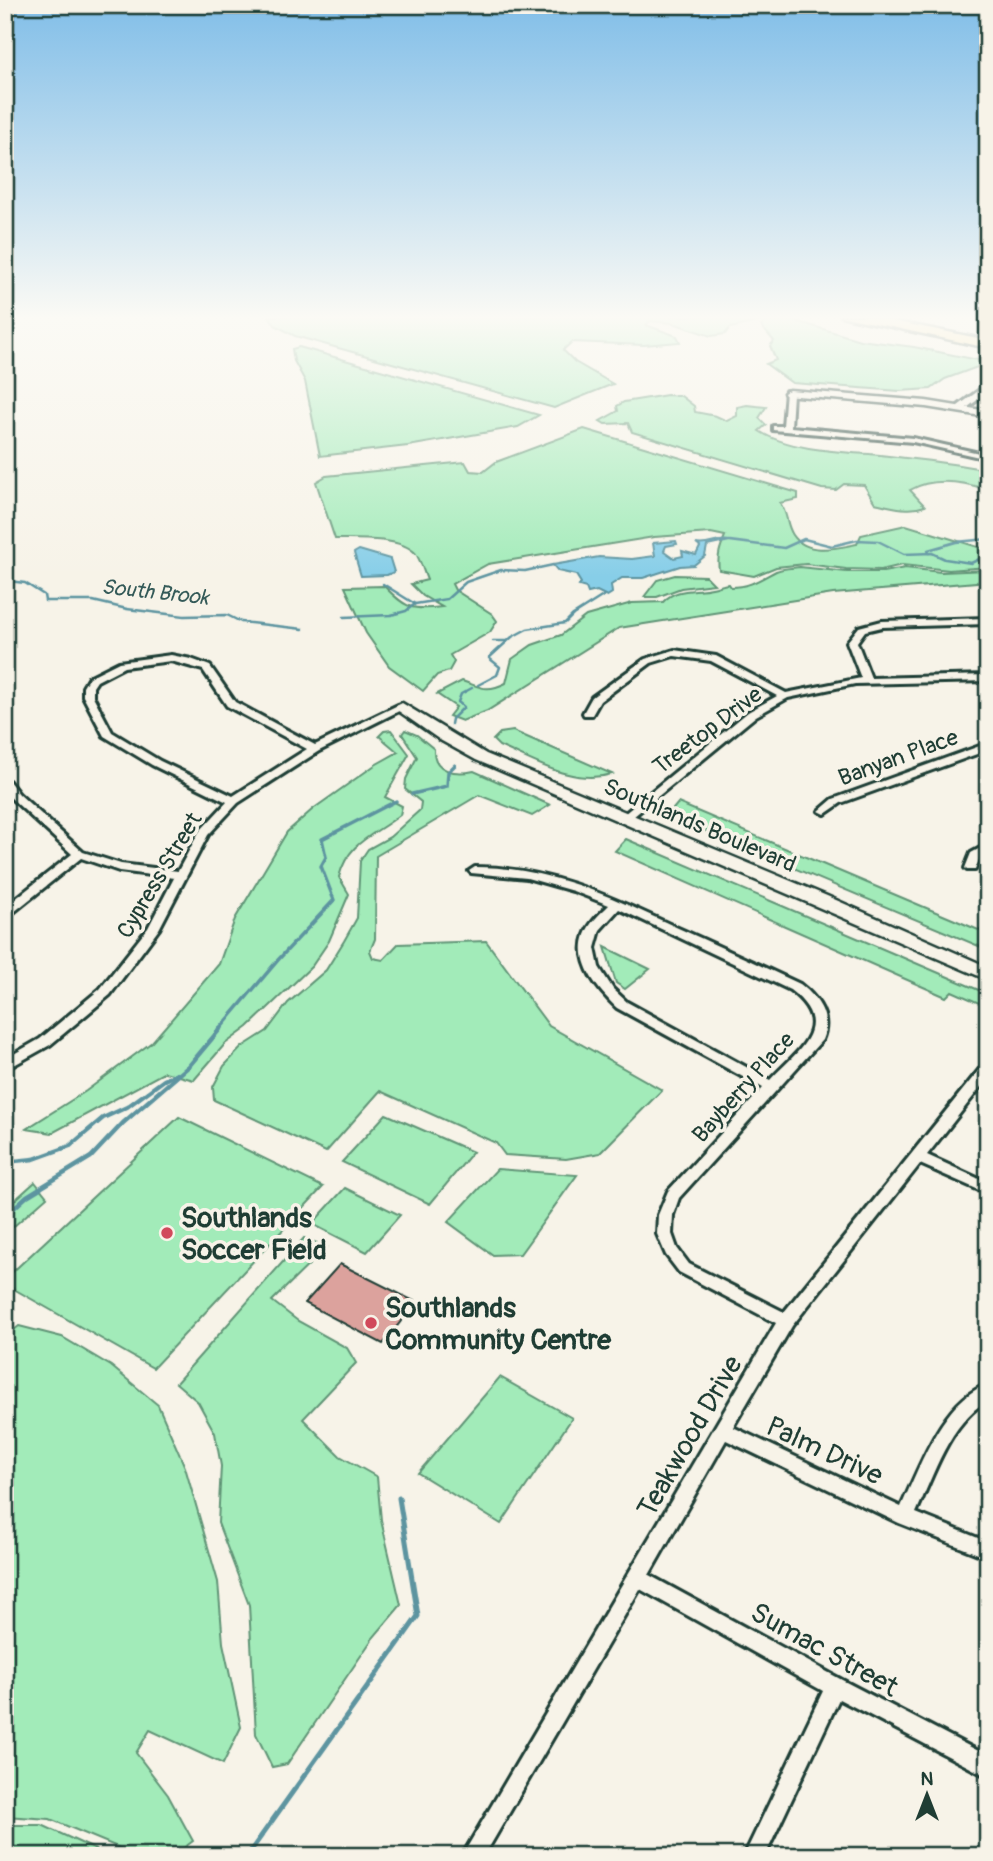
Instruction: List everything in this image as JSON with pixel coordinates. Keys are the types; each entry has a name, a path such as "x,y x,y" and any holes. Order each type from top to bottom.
{"main road":[{"path":"902,403 961,408 988,414"},
{"name":"Southlands Boulevard","path":"402,707 445,737 481,757 988,974"}],"street":[{"path":"787,429 788,403"},
{"path":"961,408 968,403"},
{"path":"776,428 913,440 988,457"},
{"path":"867,680 852,642 862,629 892,623 988,621"},
{"path":"588,713 590,705 596,699 648,661 674,653 713,658 785,696"},
{"path":"234,801 156,763 108,734 88,696 88,687 93,679 122,664 172,658 188,661 207,668 231,704 315,749"},
{"path":"985,678 988,690"},
{"name":"Treetop Drive","path":"624,819 752,714 785,696 827,684 867,680 985,678"},
{"name":"Cypress Street","path":"5,1065 45,1042 105,992 153,929 203,834 234,801 315,749 402,707"},
{"name":"Banyan Place","path":"825,811 837,801 988,746"},
{"path":"5,783 10,799 79,854 119,867 182,875"},
{"path":"971,868 975,855 988,847"},
{"path":"5,913 79,854"},
{"name":"Bayberry Place","path":"475,871 496,869 587,892 795,987 810,998 821,1023 817,1037 673,1195 665,1209 663,1235 673,1257 684,1268 786,1321"},
{"path":"617,904 596,926 590,937 594,967 608,993 622,1005 772,1087"},
{"name":"Teakwood Drive","path":"472,1856 638,1578 786,1321 986,1072"},
{"path":"918,1157 988,1189"},
{"path":"905,1517 955,1417 971,1400 988,1391"},
{"name":"Palm Drive","path":"724,1431 905,1517 988,1550"},
{"name":"Sumac Street","path":"638,1578 835,1687 988,1767"},
{"path":"754,1856 835,1687"}],"green space":[{"path":"309,403 496,403 539,415 518,427 408,446 320,456"},
{"path":"535,403 567,403 554,408"},
{"path":"623,403 690,403 695,412 727,421 737,416 737,407 766,407 759,418 766,425 759,431 772,438 801,447 988,470 988,490 959,483 929,483 910,490 925,506 907,509 875,503 864,485 844,484 836,490 822,489 632,432 628,423 605,424 600,421 618,411 617,406"},
{"path":"584,429 798,493 798,499 780,503 793,535 806,546 823,549 857,544 861,535 906,525 988,550 988,567 949,570 902,565 881,570 806,564 776,567 754,576 719,570 719,552 725,536 711,533 654,537 488,564 452,584 455,590 492,614 497,621 490,632 450,655 454,662 449,671 437,675 423,691 389,666 366,633 345,587 384,586 410,606 442,607 423,596 411,584 427,580 418,557 400,544 366,539 335,539 316,482 326,476 465,462 470,471 483,472 496,462"},
{"path":"800,567 847,572 883,572 905,568 941,572 988,570 988,581 833,594 619,628 487,711 462,721 449,716 456,707 437,694 462,681 488,688 506,683 512,659 532,645 561,635 586,616 632,603 663,602 680,592 727,584 731,587 744,586 778,570"},
{"path":"675,575 706,576 714,584 681,588 657,597 644,597 657,580"},
{"path":"391,730 409,754 385,797 402,806 400,815 355,848 343,865 339,877 349,894 329,941 312,966 248,1027 225,1044 194,1080 165,1072 52,1133 26,1129 86,1091 152,1042 219,964 235,919 287,832 313,809 398,752 379,736 384,731"},
{"path":"405,730 417,735 434,749 437,763 441,767 453,772 474,771 550,805 532,816 479,795 376,856 375,939 370,951 373,958 383,960 398,944 486,941 549,1026 662,1090 600,1153 566,1159 505,1155 496,1143 380,1091 326,1152 214,1100 213,1087 224,1066 242,1047 267,1031 288,1003 326,970 344,941 357,918 360,861 368,849 390,837 420,810 421,802 405,789 406,779 417,757 402,734"},
{"path":"513,731 612,774 583,777 554,770 499,746 493,740 500,733"},
{"path":"678,803 988,934 988,950 668,815"},
{"path":"626,839 981,991 988,995 988,1007 952,991 946,997 615,851"},
{"path":"605,947 650,969 625,989 616,983"},
{"path":"386,1114 473,1152 430,1204 342,1162"},
{"name":"Southlands Soccer Field","path":"179,1117 323,1187 153,1368 5,1284 5,1279"},
{"path":"497,1169 577,1175 520,1254 493,1255 448,1222"},
{"path":"35,1182 47,1197 5,1234 5,1209"},
{"path":"345,1188 400,1215 367,1252 312,1224"},
{"path":"304,1238 327,1247 272,1301 298,1321 347,1348 356,1363 303,1419 340,1456 377,1477 381,1520 401,1605 373,1638 287,1764 272,1767 256,1734 249,1605 218,1523 221,1466 215,1433 198,1402 176,1383"},
{"path":"19,1326 62,1337 111,1366 158,1405 185,1467 218,1582 223,1643 241,1727 223,1764 150,1730 136,1753 168,1795 193,1841 173,1856 139,1856 50,1819 5,1816 5,1337"},
{"path":"500,1377 572,1418 501,1524 418,1473"},
{"path":"9,1825 42,1825 109,1856 5,1856 5,1829"}],"water":[{"path":"676,541 677,544 666,546 664,551 674,558 683,556 682,551 696,555 700,547 696,544 730,541 707,546 705,556 694,565 680,566 643,578 622,578 611,585 612,593 607,596 597,591 588,593 586,588 579,586 581,583 576,575 558,571 553,565 599,557 632,559 655,556 653,543"},
{"path":"359,550 390,559 394,572 387,575 361,576 354,553"}],"building":[{"name":"Southlands Community Centre","path":"340,1264 416,1302 383,1344 305,1303"}],"waterway":[{"name":"South Brook","path":"730,541 784,548 804,539 832,546 857,540 878,541 904,554 932,553 945,559 971,563 988,555"},
{"name":"South Brook","path":"929,553 928,550 956,542 988,539"},
{"name":"South Brook","path":"415,604 447,599 466,582 501,570 525,571 553,565"},
{"name":"South Brook","path":"8,581 25,583 44,595 45,601 93,601 127,609 184,616 227,615 241,622 303,629"},
{"path":"383,584 415,604"},
{"path":"478,685 497,675 500,667 489,658 512,637 527,629 565,623 603,596"},
{"name":"South Brook","path":"344,617 391,615 406,611 415,604"},
{"path":"493,641 507,641"},
{"path":"451,724 452,719 464,707 458,702 461,694 472,688"},
{"path":"412,794 447,786 448,772 455,765"},
{"path":"218,1031 278,960 334,900 321,866 326,857 322,839 396,801"},
{"path":"5,1216 27,1196 91,1157 123,1123 189,1066 220,1029"},
{"path":"5,1162 34,1159 70,1146 103,1118 127,1107 164,1080 177,1074"},
{"path":"247,1856 418,1616 399,1498"}],"place":[{"name":"Southlands Soccer Field","path":"167,1233"},
{"name":"Southlands Community Centre","path":"371,1323"}]}
